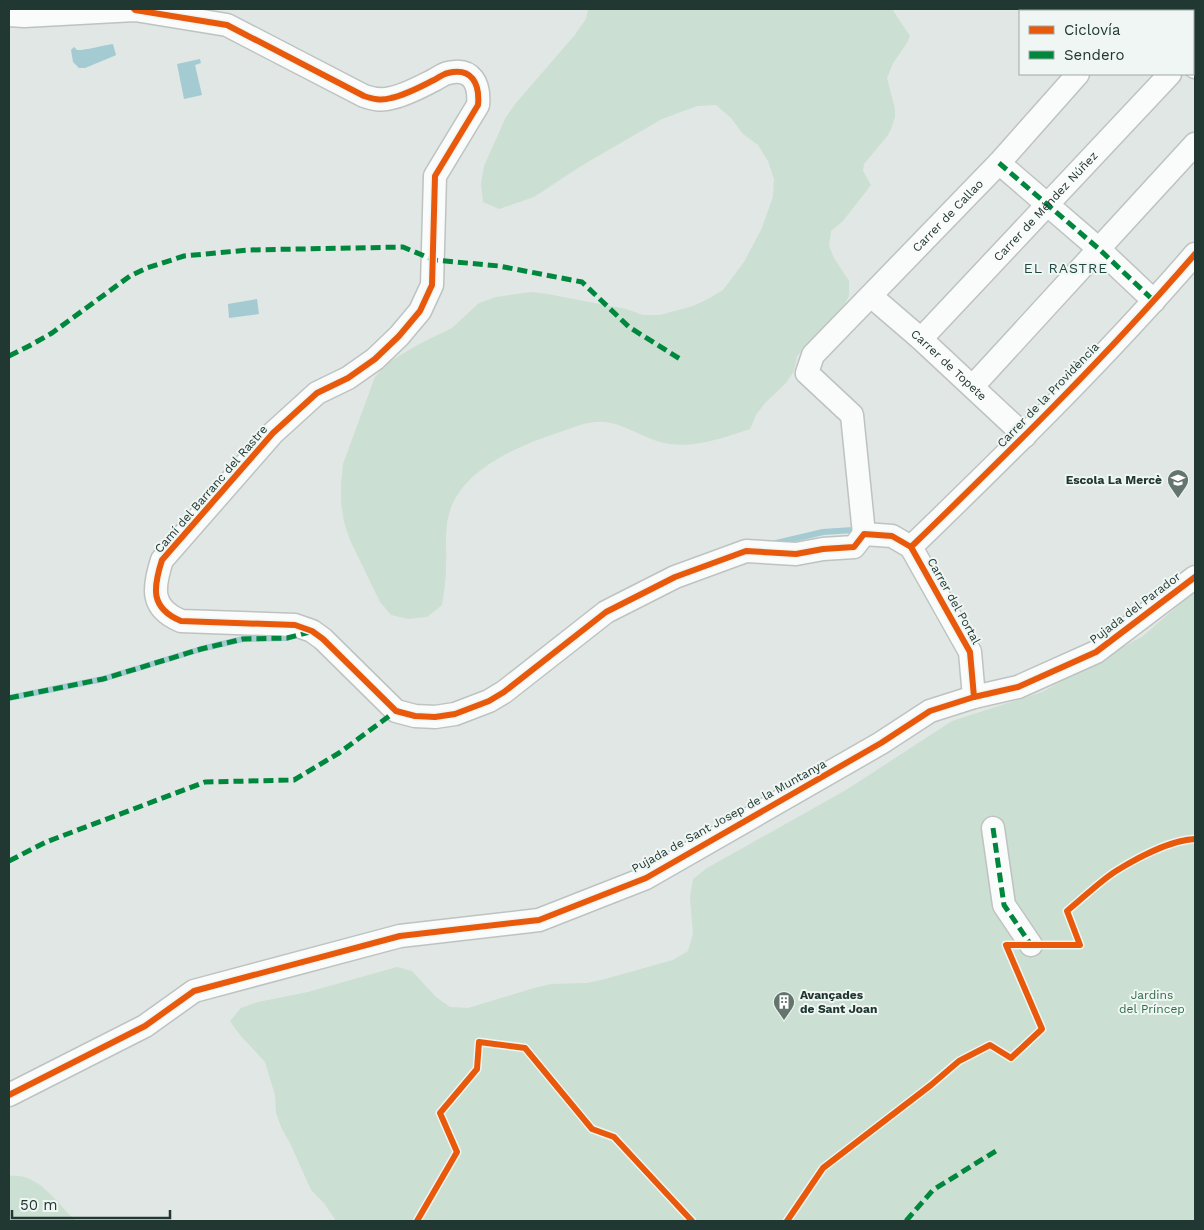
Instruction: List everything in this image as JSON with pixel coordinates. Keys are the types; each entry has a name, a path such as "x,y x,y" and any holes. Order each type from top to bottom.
{"street":[{"name":"Camí del Barranc del Rastre","path":"9,15 134,10 228,25 364,96 377,100 390,99 410,92 448,73 464,73 474,79 480,92 478,104 435,176 432,285 420,311 399,336 375,359 348,378 317,393 273,433 162,560 155,589 159,603 167,615 181,621 295,625 312,631 323,639 396,711 415,716 435,717 472,709 504,692 606,612 675,577 746,551 796,554 823,549 854,547 864,534"},
{"name":"Carrer de Callao","path":"864,534 852,415 807,373 813,355 999,163 1077,75"},
{"name":"Carrer de Méndez Núñez","path":"921,339 1169,75"},
{"path":"973,386 1195,144"},
{"path":"999,163 1099,249 1154,301"},
{"name":"Carrer de la Providència","path":"911,547 1025,436 1154,301 1195,254"},
{"name":"Carrer de Topete","path":"871,296 973,386 1025,436"},
{"path":"864,534 892,536 911,547"},
{"name":"Carrer del Portal","path":"911,547 970,652 974,697"},
{"name":"Pujada del Parador","path":"974,697 1018,687 1096,652 1195,577"},
{"name":"Pujada de Sant Josep de la Muntanya","path":"9,1095 145,1026 194,991 400,936 539,920 646,878 881,743 930,710 974,697"},
{"path":"993,828 1004,906 1031,945"}],"green space":[{"path":"588,9 892,9 910,36 893,63 887,78 895,109 895,117 888,135 864,164 863,171 871,185 843,221 831,231 829,246 834,258 849,281 849,296 842,309 797,356 794,371 786,383 765,403 756,415 750,429 702,443 678,445 654,440 611,423 594,422 544,437 494,461 466,484 456,498 449,514 446,534 446,577 442,605 427,617 408,619 391,615 380,602 350,540 344,522 341,503 343,464 375,377 387,363 452,328 479,303 496,297 531,292 626,309 643,315 660,315 693,306 723,290 744,262 761,230 773,197 774,179 768,161 758,145 743,134 731,118 716,105 697,106 662,119 581,166 534,197 499,209 483,202 481,184 484,166 506,117 574,36 586,19"},
{"name":"Jardins del Príncep","path":"1195,591 1195,1221 336,1221 324,1203 311,1190 276,1113 275,1095 265,1062 230,1021 241,1008 258,1002 308,992 397,967 412,971 436,997 450,1007 468,1008 551,984 587,983 673,960 688,951 693,934 690,897 693,879 707,868 846,790 952,721 1042,692 1143,636"},
{"path":"9,1176 20,1176 38,1184 76,1221 9,1221"}],"water":[{"path":"113,44 116,55 114,56 85,68 79,68 73,62 71,50 74,47 80,50"},
{"path":"200,59 201,63 195,65 202,95 184,99 177,64"},
{"path":"257,299 259,314 229,318 228,304"}],"waterway":[{"name":"Camí del Barranc del Rastre","path":"772,544 823,532 853,530"},
{"name":"Camí del Barranc del Rastre","path":"9,698 103,679 201,649 243,639 287,638 300,634"}],"marked path":[{"path":"999,163 1099,249 1154,301"},
{"path":"9,356 52,333 130,276 147,268 184,256 248,250 403,247 434,260 499,266 582,282 629,327 680,359"},
{"path":"9,698 103,679 201,649 243,639 287,638 310,632"},
{"path":"9,861 46,842 205,782 294,780 339,753 396,711"},
{"path":"993,828 1004,905 1031,945"},
{"path":"906,1221 933,1190 999,1149"}],"cycle path":[{"path":"134,9 227,25 371,98 397,97 444,74 456,72 469,75 478,90 478,105 435,176 432,285 420,311 399,336 375,359 348,378 317,393 273,433 162,560 157,580 157,596 159,603 171,616 181,621 295,625 312,631 323,639 396,711 415,716 435,717 455,714 489,701 504,692 606,612 675,577 746,551 796,554 823,549 854,547 864,534 892,536 911,547"},
{"path":"911,547 1092,367 1195,254"},
{"path":"911,547 970,652 974,697"},
{"path":"9,1095 145,1026 194,991 400,936 539,920 646,878 881,743 930,711 974,697 1018,687 1096,652 1195,577"},
{"path":"787,1221 823,1168 931,1085 959,1061 990,1045 1011,1058 1042,1029 1006,945 1080,945 1067,911 1103,880 1124,866 1165,846 1195,839"},
{"path":"417,1221 457,1152 440,1113 477,1069 479,1042 525,1048 592,1129 614,1137 692,1221"}],"place":[{"name":"Escola La Mercè","path":"1178,499"},
{"name":"Avançades de Sant Joan","path":"784,1021"}],"district":[{"name":"EL RASTRE","path":"1066,268"}]}
